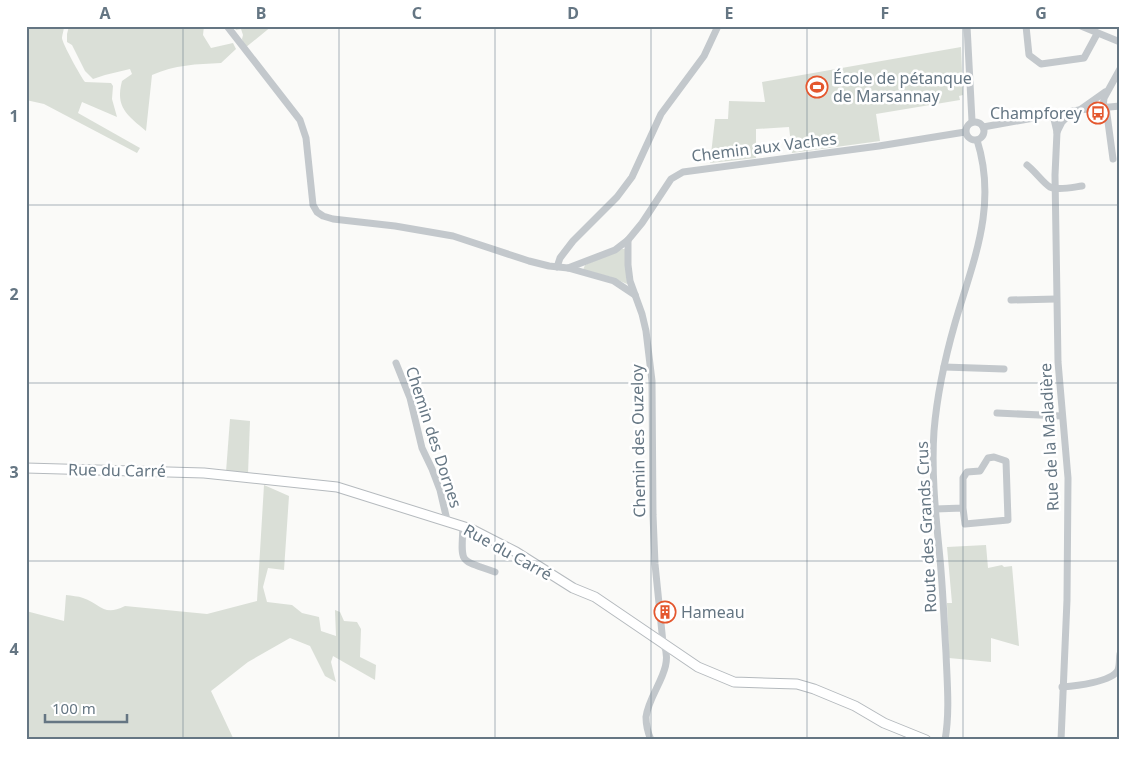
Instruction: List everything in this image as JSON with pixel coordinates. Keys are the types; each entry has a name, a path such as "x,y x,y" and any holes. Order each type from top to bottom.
{"main road":[{"name":"Rue du Carré","path":"26,468 196,472 306,483 351,491 447,520 471,529 516,552 573,588 595,597 698,667 734,682 797,684 814,689 855,706 884,723 926,740"}],"street":[{"name":"Chemin aux Vaches","path":"227,26 300,120 306,138 313,205 317,212 333,219 395,226 467,239 522,259 557,267 568,268 615,250 628,240 642,223 671,179 684,172 965,132"},
{"path":"557,267 560,258 573,241 617,196 632,177 661,114 704,56 718,26"},
{"path":"967,26 972,122"},
{"path":"1026,26 1029,55 1040,64 1084,58 1097,34"},
{"path":"1081,26 1120,42"},
{"path":"1099,106 1120,70"},
{"path":"1110,88 1099,106 1113,159"},
{"path":"983,127 1099,106 1120,106"},
{"name":"Rue de la Maladière","path":"1056,132 1062,122 1076,111"},
{"path":"1055,114 1062,122"},
{"name":"Rue de la Maladière","path":"1055,114 1056,300 1062,416 1068,478 1067,600 1061,740"},
{"path":"972,122 980,123 983,127 982,136 977,140 969,138 965,132 966,126 972,122"},
{"name":"Route des Grands Crus","path":"945,740 947,672 934,481 934,432 944,367 955,321 982,232 985,180 984,166 977,140"},
{"path":"1027,165 1040,175 1049,187 1082,186"},
{"name":"Chemin des Ouzeloy","path":"628,240 630,281 646,331 652,382 655,564 663,643 667,650 663,673 651,699 646,716 651,740"},
{"path":"568,268 614,281 635,295"},
{"path":"1010,300 1056,300"},
{"name":"Chemin des Dornes","path":"396,363 410,398 422,448 440,490 447,520"},
{"path":"944,367 1004,369"},
{"path":"997,413 1062,416"},
{"path":"988,458 1006,461 1008,520 965,524 964,508 963,478 967,472 980,471 988,458"},
{"path":"936,509 964,508"},
{"path":"463,527 461,555 466,561 495,572"},
{"path":"1062,687 1086,684 1114,674 1118,670 1120,654"}],"shaded area":[{"path":"26,26 64,26 63,41 85,82 111,83 113,86 112,99 117,117 82,102 78,113 140,148 137,153 44,104 26,100"},
{"path":"69,26 204,26 203,35 211,48 233,43 236,49 221,63 177,67 152,75 146,131 124,110 120,98 122,81 132,74 130,69 93,79 85,71 72,45 67,42"},
{"path":"233,26 272,26 245,48 241,29 236,30"},
{"path":"961,47 963,95 959,96 960,100 876,114 880,141 792,153 789,127 756,129 756,158 710,163 715,119 728,119 729,101 765,102 762,82"},
{"path":"625,249 627,284 611,277 583,270 585,265"},
{"path":"230,419 250,421 248,474 226,472"},
{"path":"264,485 289,496 284,570 268,568 263,587 267,602 292,605 302,613 319,617 321,631 336,636 335,610 340,612 344,621 357,622 361,629 360,657 376,665 375,680 333,656 331,662 336,682 325,676 310,646 290,638 248,662 211,691 234,740 26,740 26,611 64,621 66,595 83,598 107,610 125,606 207,614 257,601"},
{"path":"986,545 988,568 1002,565 1004,567 1012,566 1019,646 991,638 991,662 949,658 947,603 952,603 947,547"}],"place":[{"name":"École de pétanque de Marsannay","path":"817,87"},
{"name":"Champforey","path":"1098,113"},
{"name":"Hameau","path":"665,612"}]}
